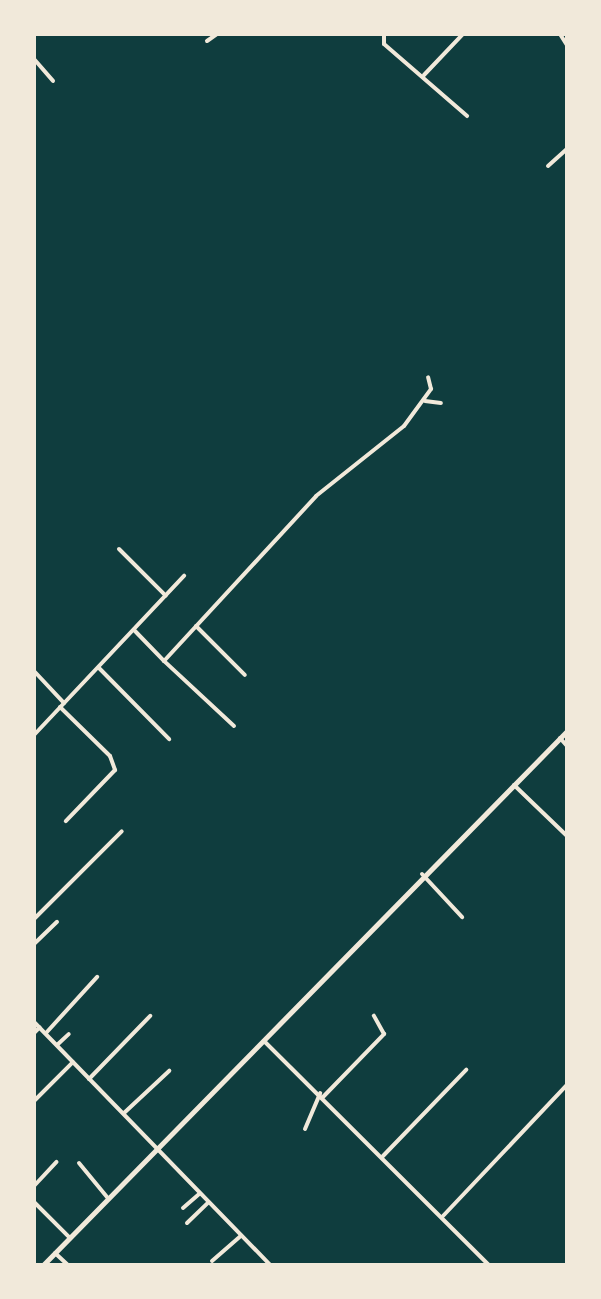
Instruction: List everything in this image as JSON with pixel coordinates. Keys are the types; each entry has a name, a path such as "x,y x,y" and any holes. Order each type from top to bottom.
{"street":[{"path":"207,41 217,34"},
{"path":"384,34 384,44 424,75 467,116"},
{"path":"424,75 463,34"},
{"path":"560,34 567,45"},
{"path":"34,59 53,81"},
{"path":"548,166 567,149"},
{"path":"164,661 316,496 365,463 422,402 428,377"},
{"path":"422,402 441,403"},
{"path":"119,549 166,596"},
{"path":"34,735 184,576"},
{"path":"196,626 245,675"},
{"path":"135,631 234,726"},
{"path":"99,668 169,739"},
{"path":"34,671 110,756 115,770 66,821"},
{"path":"43,1265 155,1146 567,731"},
{"path":"560,738 567,746"},
{"path":"512,783 567,836"},
{"path":"34,919 122,831"},
{"path":"422,874 462,917"},
{"path":"34,944 57,922"},
{"path":"46,1033 97,977"},
{"path":"89,1079 150,1016"},
{"path":"305,1129 322,1095 384,1034 374,1016"},
{"path":"34,1022 270,1265"},
{"path":"34,1033 40,1027"},
{"path":"57,1045 69,1034"},
{"path":"263,1040 322,1095 489,1265"},
{"path":"34,1101 73,1062"},
{"path":"383,1156 466,1070"},
{"path":"124,1113 169,1071"},
{"path":"443,1216 567,1085"},
{"path":"34,1186 56,1162"},
{"path":"79,1163 107,1197"},
{"path":"183,1208 199,1194"},
{"path":"34,1202 69,1237"},
{"path":"187,1223 208,1203"},
{"path":"212,1261 241,1236"},
{"path":"55,1253 68,1265"}]}
